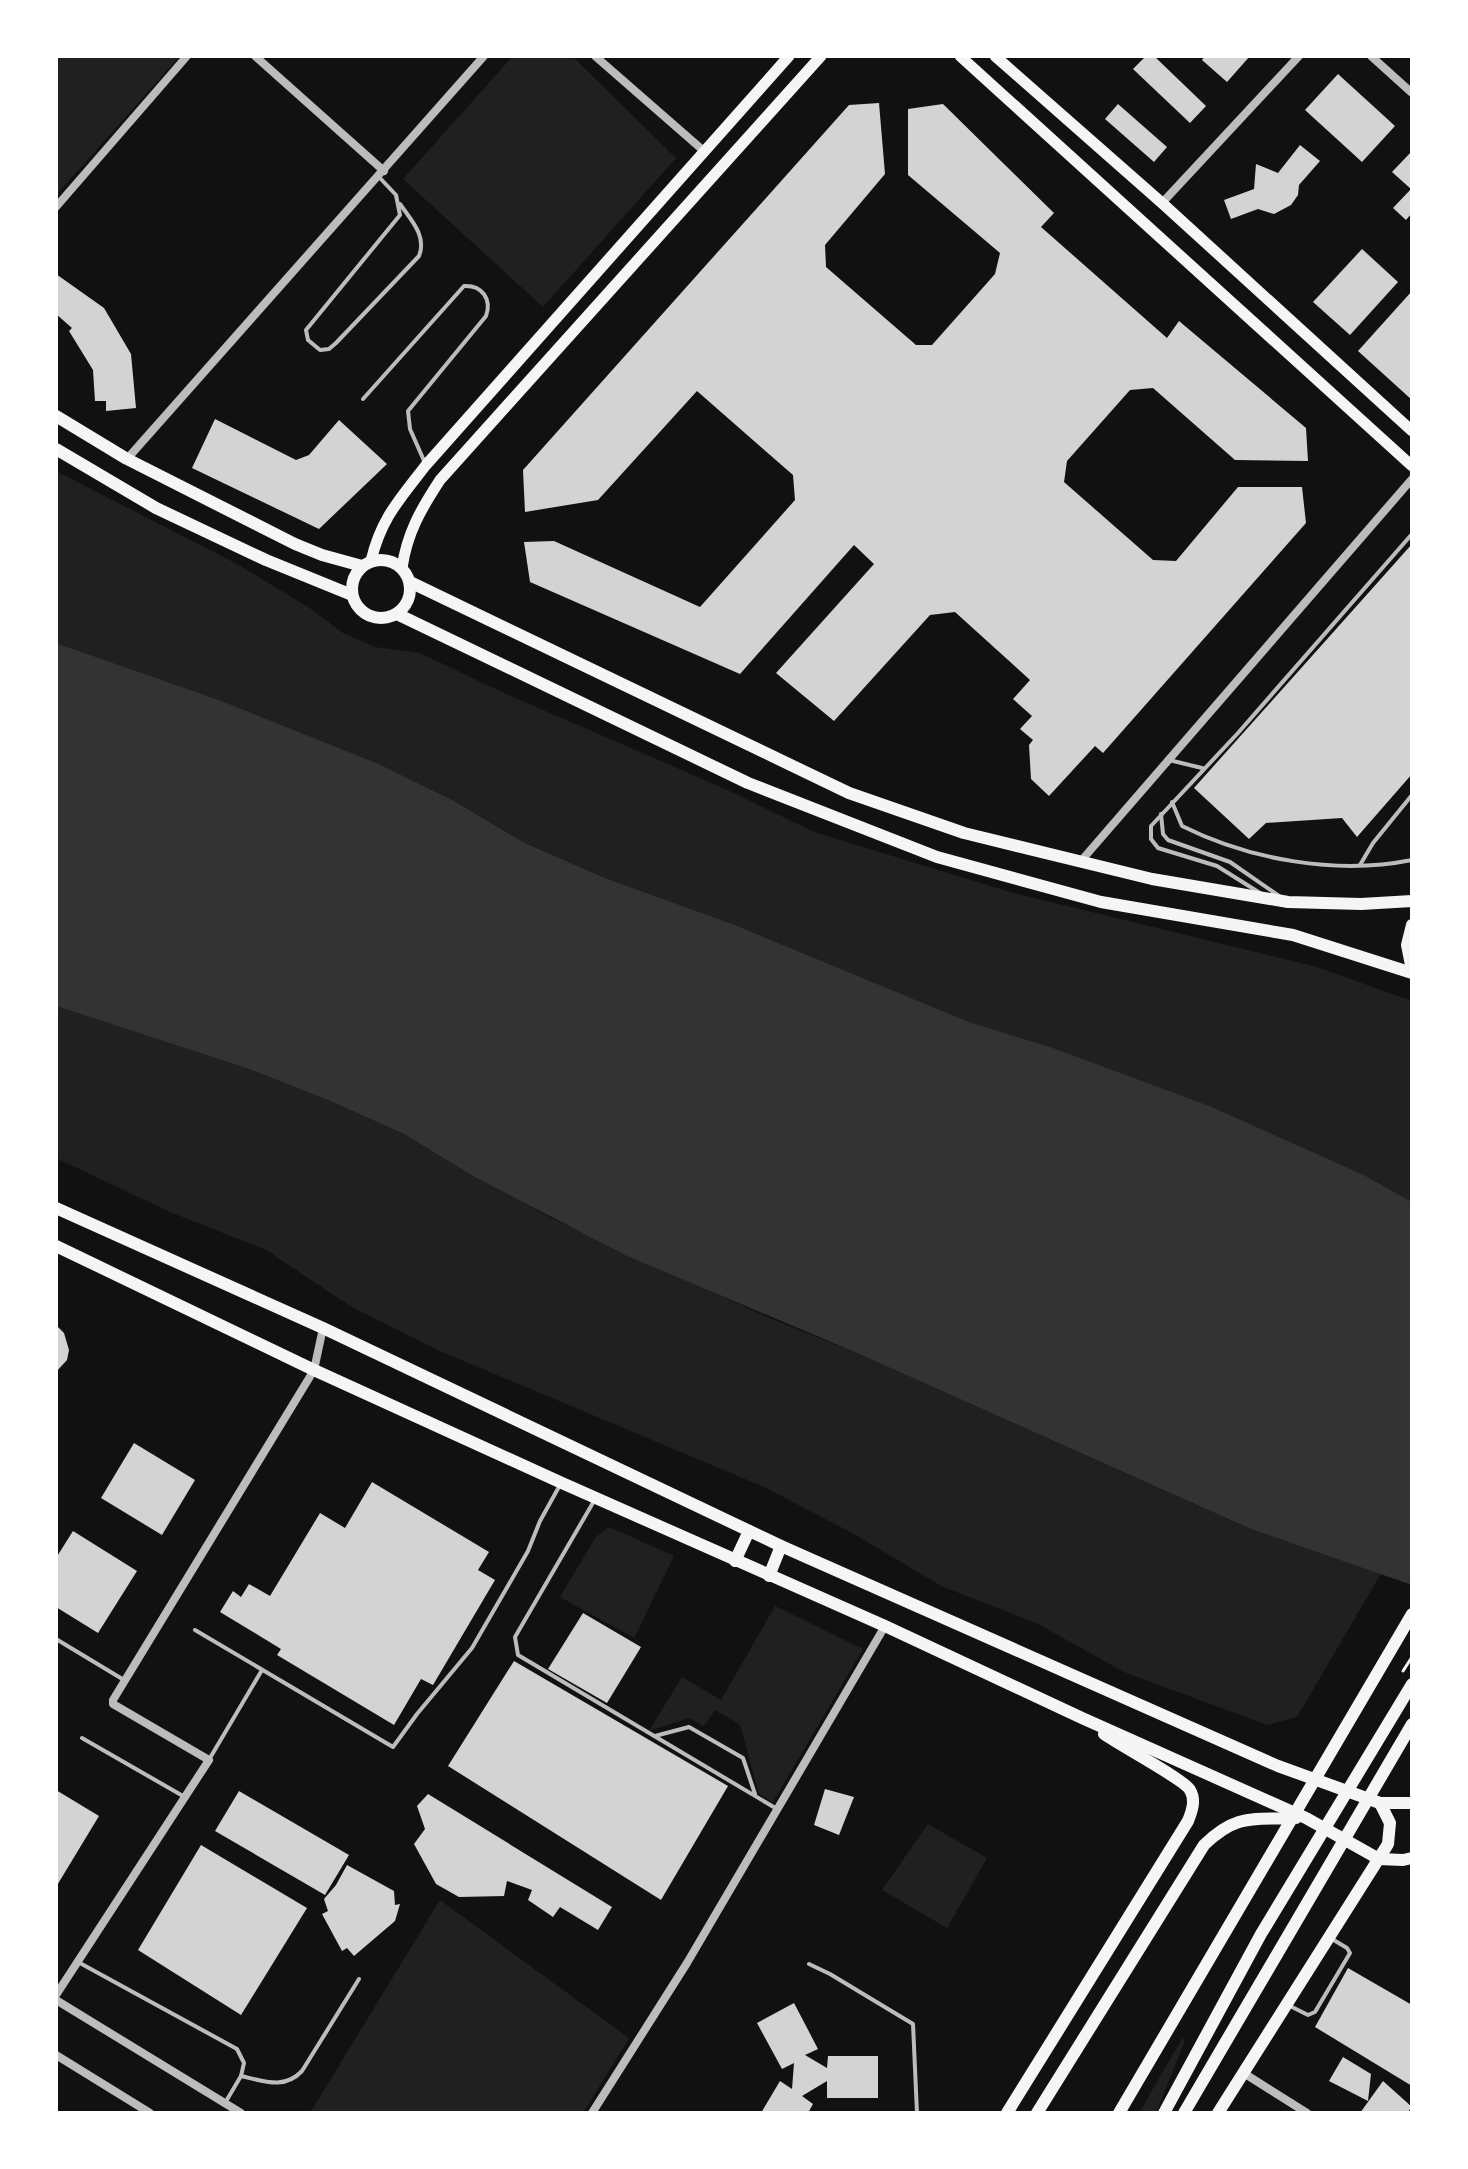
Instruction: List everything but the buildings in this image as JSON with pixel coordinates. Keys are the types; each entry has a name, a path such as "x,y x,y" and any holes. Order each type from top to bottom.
{"main road":[{"path":"56,416 127,459 295,544 322,555 367,563 388,560 402,568 410,582 410,594 397,614 383,618 370,616 359,608 352,595 352,585 367,563 377,535 391,510 426,465 789,56"},
{"path":"402,568 405,543 417,514 440,480 821,56"},
{"path":"960,56 1412,466"},
{"path":"995,56 1412,431"},
{"path":"56,449 156,508 266,560 352,595"},
{"path":"410,582 849,793 964,833 1152,879 1288,902 1361,904 1412,901"},
{"path":"397,614 748,783 937,857 1101,902 1293,935 1412,972 1407,945 1412,925"},
{"path":"56,1208 323,1328 781,1546 1278,1766 1380,1803 1412,1803"},
{"path":"56,1246 314,1370 595,1499 885,1626 1306,1818 1379,1859 1412,1858"},
{"path":"735,1561 749,1531"},
{"path":"769,1576 781,1546"},
{"path":"1122,2108 1412,1614"},
{"path":"1164,2113 1261,1934 1412,1684"},
{"path":"1007,2113 1163,1864 1188,1821 1194,1799 1190,1790 1082,1718"},
{"path":"1184,2113 1412,1724"},
{"path":"1218,2113 1388,1844 1391,1829 1380,1803"},
{"path":"1037,2113 1204,1845 1237,1821 1306,1818"},
{"path":"1163,1864 1184,1878"}],"street":[{"path":"56,207 187,56"},
{"path":"255,56 382,174"},
{"path":"127,459 484,56"},
{"path":"595,56 705,152"},
{"path":"1162,203 1299,56"},
{"path":"1371,56 1412,93"},
{"path":"1081,861 1412,479"},
{"path":"241,2113 56,1998 209,1760 112,1703 314,1370 323,1328"},
{"path":"592,2113 687,1963 885,1626"},
{"path":"56,2055 150,2113"},
{"path":"1242,2072 1307,2113"}],"lane":[{"path":"382,174 421,236 424,245 419,256 336,343 329,349 320,350 308,340 306,330 395,224 400,215 400,204"},
{"path":"363,399 464,286 472,285 486,295 490,306 486,316 408,411 407,420 426,465"},
{"path":"1267,898 1217,866 1158,848 1150,833 1151,826 1238,733 1412,534"},
{"path":"1169,760 1203,769"},
{"path":"1360,865 1383,830 1412,795"},
{"path":"1172,802 1182,826 1251,853 1324,864 1360,865 1412,860"},
{"path":"1161,814 1163,834 1168,840 1230,862 1288,902"},
{"path":"195,1630 393,1747 472,1648 528,1551 540,1521 562,1483"},
{"path":"595,1499 515,1637 514,1646 518,1655 525,1662 777,1809"},
{"path":"56,1639 124,1680"},
{"path":"209,1760 262,1670"},
{"path":"653,1736 689,1727 743,1758 755,1796"},
{"path":"82,1738 185,1797"},
{"path":"1286,2004 1308,2015 1315,2012 1350,1953 1329,1937"},
{"path":"78,1962 237,2049 244,2063 241,2076 225,2103"},
{"path":"809,1964 913,2024 917,2113"},
{"path":"241,2076 283,2085 294,2080 359,1979"}],"shaded area":[{"path":"56,56 180,56 56,195"},
{"path":"513,56 572,56 676,158 543,307 403,179"},
{"path":"56,471 241,566 311,609 343,633 375,647 420,653 723,788 814,832 1010,892 1317,967 1412,1001 1412,1202 1364,1175 1053,1048 969,1022 735,925 605,878 525,843 454,801 379,764 219,700 56,643"},
{"path":"56,643 219,700 379,764 454,801 525,843 605,878 735,925 969,1022 1053,1048 1209,1106 1364,1175 1412,1202 1412,1585 1251,1529 857,1353 625,1255 475,1177 404,1134 328,1100 246,1068 56,1006"},
{"path":"56,1006 246,1068 328,1100 404,1134 551,1218 774,1320 857,1353 1251,1529 1382,1572 1297,1717 1267,1725 1124,1672 1036,1623 941,1586 854,1534 764,1487 440,1351 350,1306 266,1250 170,1212 56,1158"},
{"path":"608,1528 674,1556 634,1638 560,1597 596,1537"},
{"path":"775,1606 863,1649 773,1802 759,1794 740,1725 715,1710 704,1726 689,1718 649,1731 682,1677 721,1700"},
{"path":"928,1824 987,1858 947,1928 882,1890"},
{"path":"440,1900 629,2038 583,2113 310,2113"},
{"path":"1183,2037 1184,2043 1156,2113 1139,2113"}]}
